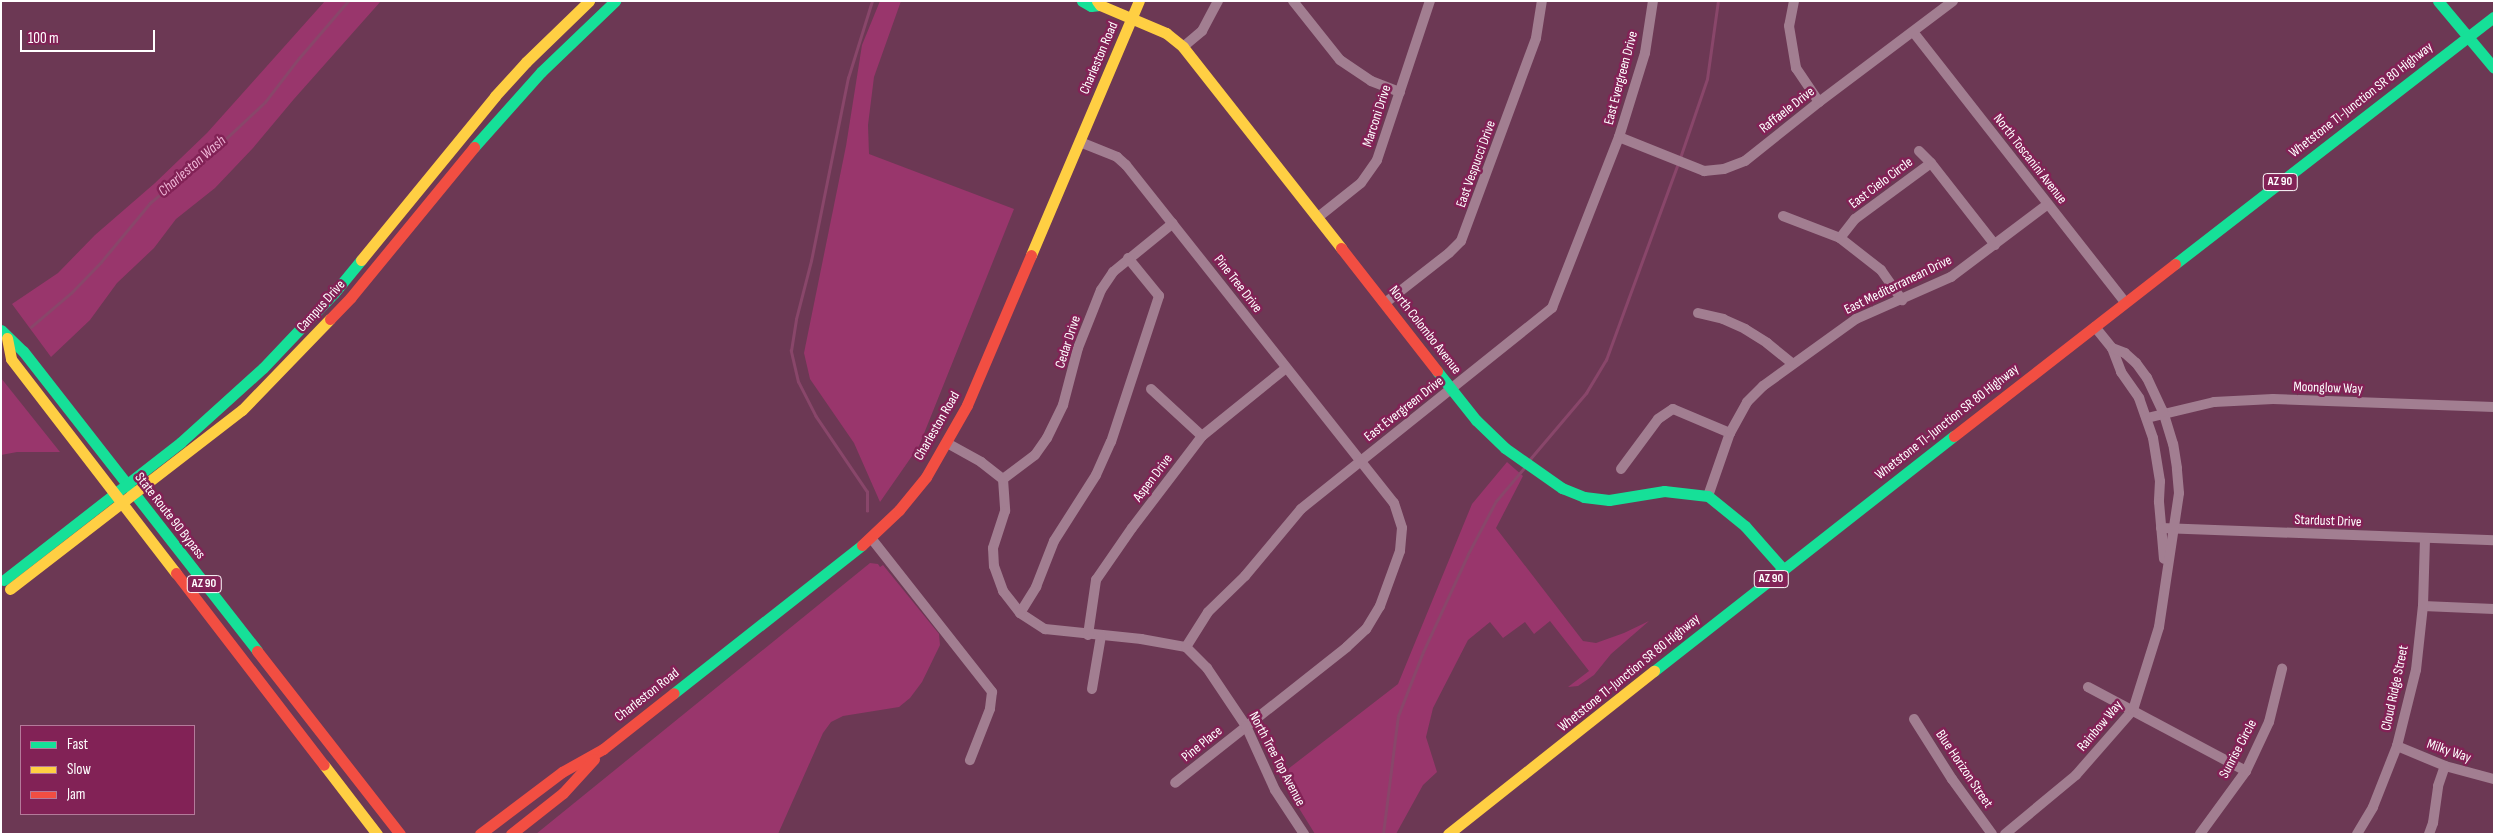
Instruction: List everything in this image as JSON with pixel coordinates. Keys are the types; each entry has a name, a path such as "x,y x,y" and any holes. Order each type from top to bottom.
{"main road":[{"name":"Campus Drive","path":"589,1 526,62 495,96 310,320 219,409 181,442 126,483 32,560 7,585 121,504 242,410 351,297 504,112 566,46 614,1"},
{"name":"North Colombo Avenue","path":"1082,1 1091,6 1099,3 1166,33 1183,47 1451,389 1476,420 1505,448 1562,488 1584,497 1609,500 1664,491 1708,496"},
{"name":"Charleston Road","path":"480,834 562,772 603,749 871,538 926,476 968,405 1139,1"},
{"path":"2438,1 2494,68"},
{"name":"AZ 90","path":"2467,38 2494,17"},
{"name":"Whetstone TI-Junction SR 80 Highway","path":"1448,834 1783,569 2467,38"},
{"name":"State Route 90 Bypass","path":"4,334 23,351 400,834"},
{"name":"State Route 90 Bypass","path":"4,334 11,359 113,494 377,834"},
{"path":"1708,496 1745,526 1783,569"},
{"name":"Charleston Road","path":"511,834 563,793 603,749"}],"street":[{"path":"1183,47 1202,31 1218,1"},
{"path":"1293,1 1340,60 1357,73 1400,92"},
{"name":"Marconi Drive","path":"1317,218 1361,183 1377,160 1430,1"},
{"name":"East Vespucci Drive","path":"1385,303 1449,253 1461,241 1536,38 1542,1"},
{"name":"East Evergreen Drive","path":"1186,647 1208,612 1245,576 1301,510 1552,308 1619,137 1645,53 1653,1"},
{"path":"1794,1 1789,26 1796,68 1819,102"},
{"name":"Raffaele Drive","path":"1619,137 1704,171 1724,169 1745,161 1819,102 1914,33 1953,1"},
{"name":"North Toscanini Avenue","path":"1914,33 2125,302"},
{"name":"Pine Tree Drive","path":"1080,142 1117,157 1126,165 1394,503 1402,528 1400,552 1380,606 1366,629 1347,647 1246,726"},
{"path":"1919,151 1931,163"},
{"name":"East Cielo Circle","path":"1840,238 1855,219 1931,163 1995,245"},
{"name":"East Mediterranean Drive","path":"1708,496 1730,433 1747,402 1763,386 1856,318 1902,300 1951,277 2048,204"},
{"path":"1783,216 1840,238 1880,270 1902,300"},
{"name":"Cedar Drive","path":"1003,479 1035,455 1047,438 1063,405 1078,348 1101,290 1113,272 1128,258 1173,223"},
{"path":"1020,613 1036,588 1054,541 1096,475 1107,450 1159,296 1128,258"},
{"path":"1698,313 1723,319 1745,330 1767,342 1792,363"},
{"name":"Rainbow Way","path":"2095,326 2112,348 2121,372 2139,398 2147,418 2158,458 2165,573"},
{"name":"Rainbow Way","path":"2005,834 2076,775 2133,710 2159,628 2165,573 2179,493 2173,444 2163,412 2147,378 2136,363 2125,354 2112,348"},
{"name":"Aspen Drive","path":"1088,635 1096,580 1132,528 1202,436 1286,368"},
{"path":"1151,389 1202,436"},
{"name":"Moonglow Way","path":"2147,418 2163,412 2214,402 2273,400 2494,407"},
{"path":"1621,469 1658,419 1673,409 1730,433"},
{"path":"947,443 981,462 1003,479 1005,511 992,548 994,566 1003,591 1020,613 1045,629 1088,635 1141,639 1186,647"},
{"name":"Stardust Drive","path":"2161,528 2494,540"},
{"path":"871,538 992,692 990,709 970,760"},
{"name":"Cloud Ridge Street","path":"2357,834 2373,807 2397,746 2416,670 2422,606 2425,539"},
{"path":"2422,606 2494,609"},
{"path":"1092,689 1102,636"},
{"name":"North Tree Top Avenue","path":"1186,647 1207,668 1246,726 1275,790 1304,834"},
{"name":"Sunrise Circle","path":"2200,834 2246,771 2269,722 2282,669"},
{"path":"2088,686 2246,771"},
{"name":"Blue Horizon Street","path":"1914,719 1952,779 1992,834"},
{"name":"Pine Place","path":"1174,783 1246,726"},
{"name":"Milky Way","path":"2397,746 2445,766 2494,779"},
{"path":"2429,834 2433,823 2438,786 2445,766"}],"shaded area":[{"path":"325,1 381,1 253,148 215,188 176,219 154,248 117,283 90,320 51,357 12,304 58,273 95,235 155,183 207,133"},
{"path":"880,1 901,1 874,77 868,125 869,154 1014,209 919,446 880,502 854,443 810,379 804,353 846,146 862,45"},
{"path":"1,378 60,452 17,452 1,455"},
{"path":"1507,462 1523,476 1496,528 1583,641 1596,643 1649,621 1611,654 1594,675 1578,686 1568,687 1589,671 1550,621 1534,634 1525,622 1503,638 1490,622 1468,640 1433,708 1426,737 1437,772 1423,785 1396,834 1315,834 1279,776 1398,684 1472,504"},
{"path":"870,563 878,564 880,567 883,565 939,634 940,645 922,682 910,698 899,707 843,716 831,722 823,733 778,834 536,834"}],"waterway":[{"name":"Charleston Wash","path":"31,327 71,293 101,262 150,203 216,148 265,102 299,58 348,1"},
{"path":"867,511 867,492 816,417 798,382 791,351 796,319 811,261 848,78 872,1"},
{"path":"1680,158 1707,79 1718,1"},
{"path":"1530,459 1586,393 1606,360 1678,163"},
{"path":"1383,834 1398,716 1423,652 1468,554 1496,501 1524,468"}],"traffic: fast":[{"path":"474,147 541,72 615,1"},
{"path":"1082,1 1091,6 1100,5"},
{"path":"2438,1 2494,68"},
{"path":"2175,264 2494,17"},
{"path":"4,580 181,442 263,368 334,293 361,260"},
{"path":"1,330 23,351 257,651"},
{"path":"1437,371 1476,420 1505,448 1562,488 1584,497 1609,500 1664,491 1708,496 1745,526 1783,569"},
{"path":"1654,671 1954,436"},
{"path":"674,693 862,545"}],"traffic: slow":[{"path":"361,260 495,96 526,62 589,1"},
{"path":"1097,1 1100,5 1166,33 1183,47 1341,248"},
{"path":"1031,255 1139,1"},
{"path":"10,589 242,410 330,319"},
{"path":"7,338 11,359 176,573"},
{"path":"1448,834 1654,671"},
{"path":"324,765 377,834"}],"traffic: jam":[{"path":"330,319 351,297 474,147"},
{"path":"1341,248 1437,371"},
{"path":"862,545 899,510 926,477 967,405 1031,255"},
{"path":"1954,436 2175,264"},
{"path":"176,573 324,765"},
{"path":"257,651 400,834"},
{"path":"480,834 562,772 603,749 674,693"},
{"path":"511,834 563,793 594,759"}]}
